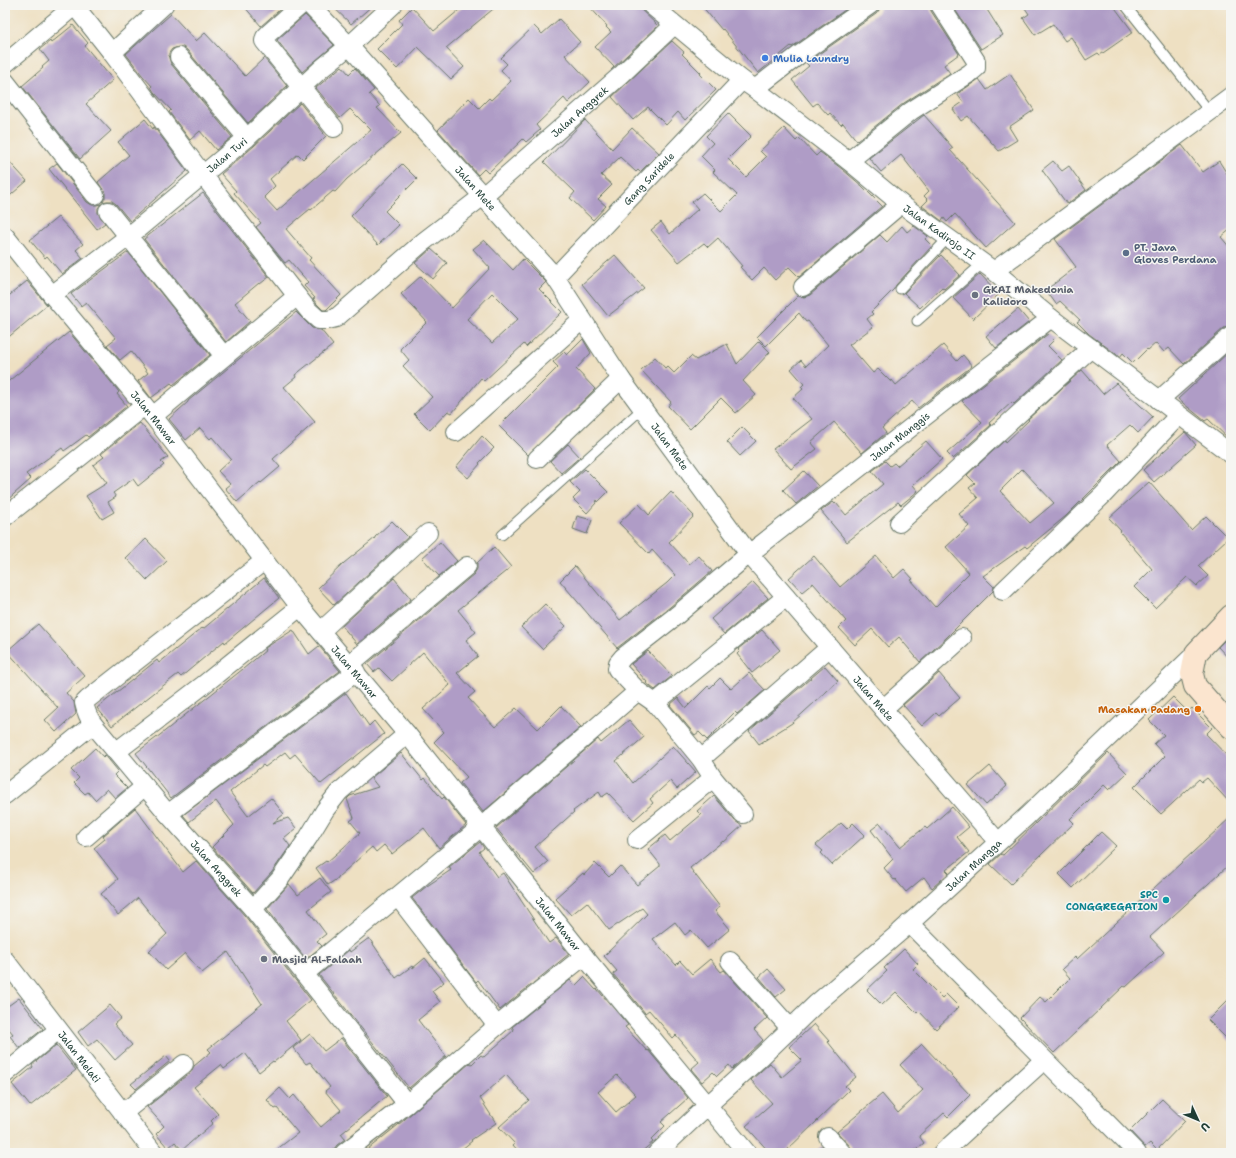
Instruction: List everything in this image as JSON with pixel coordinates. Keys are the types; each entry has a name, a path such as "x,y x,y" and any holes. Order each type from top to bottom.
{"street":[{"path":"5,64 74,5 297,296 224,356 5,517"},
{"path":"112,53 164,5"},
{"path":"301,5 269,32 264,41 334,128"},
{"path":"310,5 349,46"},
{"name":"Jalan Turi","path":"52,295 128,237 247,138 393,5"},
{"name":"Jalan Kadirojo II","path":"650,5 749,85 849,161 901,204 988,267 1051,318 1231,454"},
{"name":"Gang Saridele","path":"555,277 749,85 799,55 870,5"},
{"path":"849,161 911,110 976,68 976,61 940,5"},
{"name":"Jalan Anggrek","path":"297,296 309,311 319,320 336,318 423,242 483,196 621,75 674,25"},
{"name":"Jalan Mete","path":"349,46 555,277 621,379 749,554 998,842"},
{"path":"179,57 247,138"},
{"path":"5,81 96,195"},
{"path":"988,267 1231,96"},
{"path":"804,287 901,204"},
{"path":"108,211 224,356"},
{"name":"Jalan Mawar","path":"5,236 148,411 300,607 353,668 407,734 584,956 746,1153"},
{"name":"Jalan Manggis","path":"638,691 617,670 618,663 623,657 749,554 1051,318"},
{"path":"456,432 582,320"},
{"path":"1159,400 1231,336"},
{"path":"899,523 1091,348"},
{"path":"537,459 621,379"},
{"path":"1003,591 1103,495 1179,415"},
{"path":"321,631 428,533"},
{"name":"Jalan Anggrek","path":"264,561 88,699 84,704 85,710 88,718 168,814 253,909 407,1104"},
{"path":"168,814 353,668 467,566"},
{"path":"654,703 786,597"},
{"path":"117,751 202,686 300,607"},
{"name":"Jalan Mangga","path":"657,1153 817,1003 909,923 998,842 1196,653 1231,616"},
{"path":"883,709 962,638"},
{"path":"701,759 830,648"},
{"path":"1196,653 1192,674 1195,686 1231,727"},
{"path":"304,974 481,827 638,691 654,703 701,759 713,778 743,814"},
{"path":"5,795 93,724"},
{"path":"253,909 280,879 325,810 339,792 407,734"},
{"path":"637,840 713,778"},
{"path":"86,837 145,786"},
{"path":"398,897 497,1026"},
{"path":"909,923 1137,1153"},
{"path":"344,1153 407,1104 497,1026 584,956"},
{"name":"Jalan Melati","path":"5,960 154,1153"},
{"path":"730,961 791,1029"},
{"path":"5,1074 58,1030"},
{"path":"942,1153 1044,1060"},
{"path":"123,1113 184,1064"},
{"path":"828,1137 842,1153"}],"lane":[{"path":"1125,5 1210,112"},
{"path":"900,290 948,238"},
{"path":"917,321 988,267"},
{"path":"502,535 643,408"}],"building":[{"path":"243,5 285,5 261,26"},
{"path":"331,5 373,5 351,24"},
{"path":"465,5 498,5 446,48 464,67 451,79 418,47 397,69 377,49 402,24 399,20 412,7 434,31"},
{"path":"588,5 636,5 658,26 611,70 614,67 595,47 611,32"},
{"path":"701,5 852,5 792,47 791,46 758,73 723,29 722,30"},
{"path":"880,5 930,5 931,11 959,54 944,65 950,73 904,103 857,141 843,123 841,125 830,113 828,115 817,103 813,106 792,80 809,66 806,63 876,14"},
{"path":"952,5 984,5 1003,35 981,49"},
{"path":"1023,5 1113,5 1133,32 1100,55 1098,53 1086,60 1071,37 1065,41 1053,24 1035,35 1023,18 1029,14"},
{"path":"171,14 196,41 205,33 245,76 264,58 287,86 248,123 187,50 183,47 172,49 169,53 171,64 232,137 216,150 200,131 190,140 169,112 171,110 154,92 151,87 152,86 126,54"},
{"path":"305,15 334,45 302,72 277,40"},
{"path":"559,19 580,42 565,55 590,82 568,103 564,98 536,125 540,130 526,142 523,139 488,173 484,169 478,175 438,130 469,98 479,108 489,98 491,100 511,81 501,70 507,64 501,58 534,26 542,34"},
{"path":"73,25 88,43 85,46 113,80 86,104 111,131 80,159 22,86 49,61 40,49 50,41 51,43"},
{"path":"672,41 684,52 682,54 716,90 685,120 678,112 666,125 648,107 633,120 612,97"},
{"path":"342,66 349,74 355,68 374,90 369,94 380,106 377,108 401,133 347,179 335,192 333,191 286,229 311,258 309,260 341,295 326,310 323,310 304,286 308,282 289,260 285,263 256,227 261,223 234,193 236,191 221,174 254,146 300,103 326,136 303,159 298,154 270,179 275,186 264,197 277,211 371,130 350,109 340,118 316,88"},
{"path":"1010,74 1034,110 1009,127 1017,140 999,151 968,116 961,121 953,109 963,102 957,94 979,79 987,90"},
{"path":"728,113 751,136 728,159 746,177 766,157 760,151 784,128 796,141 799,138 816,156 820,152 842,169 882,206 799,277 789,267 775,280 764,268 752,280 718,238 708,247 704,243 679,262 651,230 661,222 670,234 698,209 692,202 703,193 721,211 737,195 713,172 715,170 701,156 713,143 706,136"},
{"path":"924,115 953,148 950,150 1015,222 986,248 955,214 947,222 944,218 942,221 922,206 928,200 924,196 929,191 901,155 881,172 869,158"},
{"path":"145,119 153,129 154,127 187,171 130,221 112,201 102,202 105,198 105,193 98,182 129,155 118,142"},
{"path":"585,120 612,149 632,128 659,153 640,172 638,170 636,172 620,157 601,175 612,185 598,199 606,206 593,220 570,198 575,192 544,162"},
{"path":"1182,145 1203,172 1219,161 1231,180 1231,229 1221,237 1231,249 1231,326 1224,328 1184,364 1169,348 1164,352 1156,343 1148,350 1147,349 1133,363 1123,353 1120,357 1089,334 1077,322 1080,320 1060,301 1056,304 1046,290 1076,267 1055,239"},
{"path":"5,157 27,181 5,200"},
{"path":"1053,161 1062,171 1069,166 1086,190 1067,204 1042,170"},
{"path":"57,163 87,202 92,205 101,204 98,208 98,213 105,223 97,229 49,169"},
{"path":"402,164 417,179 385,211 399,225 378,245 351,216"},
{"path":"203,193 269,277 260,284 259,283 235,303 250,321 226,342 144,239"},
{"path":"58,217 83,244 76,250 83,258 62,274 47,256 45,258 30,240"},
{"path":"902,226 907,232 914,226 928,236 925,239 932,246 894,289 871,312 873,314 867,319 873,327 849,345 873,373 878,369 896,385 943,345 957,361 963,355 972,366 918,408 912,401 882,428 886,433 862,453 834,422 811,442 817,449 791,469 773,449 812,419 793,398 803,389 801,387 804,384 791,369 801,360 806,366 828,345 808,321 806,322 799,313 766,346 757,337 798,296 804,297 810,295 880,235 887,242"},
{"path":"484,240 513,270 523,259 546,282 539,289 562,312 526,347 524,344 484,381 481,378 452,413 448,411 430,430 414,414 432,397 403,366 409,360 400,349 427,322 401,294 421,276 452,308 490,268 473,249","holes":["492,293 518,319 492,343 467,319"]},
{"path":"431,249 447,263 433,279 415,263"},
{"path":"128,252 210,355 173,385 171,383 151,398 138,381 148,373 131,351 120,360 107,345 116,338 86,302 81,306 71,294"},
{"path":"615,255 644,288 608,316 582,284"},
{"path":"941,255 960,275 944,289 942,287 920,308 904,293"},
{"name":"GKAI Makedonia Kalidoro","path":"980,274 999,294 973,319 953,298"},
{"path":"27,281 47,305 5,340 5,299"},
{"path":"1018,309 1029,322 996,348 986,336"},
{"path":"296,312 312,328 321,330 333,345 295,375 296,377 284,387 315,422 273,459 280,467 237,502 225,488 230,484 218,471 231,459 212,437 210,439 200,428 186,440 169,419 188,401"},
{"path":"69,332 119,392 117,394 127,406 88,437 86,435 64,451 62,448 26,474 31,479 5,502 5,384"},
{"path":"1048,334 1054,340 1048,346 1062,360 1014,404 1012,402 989,423 991,425 953,459 947,453 982,422 962,401"},
{"path":"583,339 591,353 576,369 595,389 528,455 499,426 558,367 553,362 564,352 567,355"},
{"path":"759,341 770,352 743,381 756,395 736,413 721,398 690,429 668,406 671,402 641,370 655,357 665,368 667,366 674,373 691,356 696,360 727,344 737,364"},
{"path":"1231,350 1231,441 1208,419 1205,421 1178,399"},
{"path":"1082,370 1103,394 1116,383 1153,417 1138,433 1130,425 1107,445 1121,461 1066,516 1027,548 1025,546 983,576 994,587 993,591 920,662 899,637 888,647 872,629 855,645 839,628 846,621 813,583 802,592 789,578 814,556 840,587 876,556 894,578 904,569 913,579 911,580 935,607 969,573 946,547 969,526 959,514 978,498 969,488 975,483 967,475 1005,440 1006,442 1029,420 1028,419","holes":["1022,469 1054,503 1030,523 1000,491"]},
{"path":"140,423 168,457 161,462 164,465 138,486 133,479 113,493 116,497 108,502 114,512 102,519 86,496 107,483 93,465 104,457 101,454"},
{"path":"742,427 756,441 740,456 727,442"},
{"path":"1185,432 1196,445 1154,482 1143,470"},
{"path":"482,436 494,448 479,463 480,464 468,478 456,467"},
{"path":"926,441 942,459 913,485 918,491 901,505 898,502 847,542 821,511 833,502 835,504 836,503 846,515 883,484 872,471 885,461 890,466 894,463 897,466"},
{"path":"568,444 580,457 561,473 550,461"},
{"path":"585,469 608,492 598,502 597,500 587,513 573,499 580,492 570,482"},
{"path":"804,471 818,486 796,504 783,490"},
{"path":"1149,482 1191,530 1206,516 1228,538 1198,566 1208,576 1197,586 1187,577 1155,608 1134,587 1152,569 1109,518"},
{"path":"671,492 694,516 669,542 689,564 699,556 712,571 670,607 617,648 560,581 575,566 620,620 667,583 675,575 652,550 649,554 619,523 639,504 649,515"},
{"path":"577,516 592,520 587,534 573,529"},
{"path":"392,521 408,537 334,605 318,588"},
{"path":"146,539 167,561 147,580 126,558"},
{"path":"440,542 457,561 439,576 422,558"},
{"path":"494,547 511,567 458,610 476,632 466,640 478,656 457,673 475,692 468,698 495,727 516,708 538,729 561,706 581,727 483,812 460,783 467,777 434,742 444,732 423,709 450,685 423,652 392,681 379,668 374,672 367,664 474,574 477,569 477,563"},
{"path":"264,578 279,598 181,677 178,674 112,726 97,708 157,660 159,663 202,628 203,629"},
{"path":"394,578 411,599 357,644 342,626"},
{"path":"753,582 768,598 724,634 711,619"},
{"path":"545,604 566,626 542,649 521,627"},
{"path":"38,624 85,676 66,693 74,702 76,714 56,732 45,720 58,708 7,651"},
{"path":"293,630 309,654 319,646 340,671 171,798 136,753 243,669 266,650 265,648"},
{"path":"762,630 780,650 752,673 737,654 740,651 738,649"},
{"path":"1231,634 1231,661 1218,647"},
{"path":"648,651 672,676 655,690 646,683 647,682 631,664"},
{"path":"825,666 838,681 792,723 759,744 749,731"},
{"path":"749,673 765,690 737,714 735,712 707,740 699,732 695,735 670,705 678,698 686,708 708,686 710,688 720,678 731,689"},
{"path":"939,673 960,698 939,716 936,713 922,726 903,705"},
{"path":"346,693 369,726 374,721 384,734 321,784 295,754 290,758 285,752 265,767 263,765 230,792 248,816 271,798 284,814 273,823 288,818 296,828 284,838 290,846 272,872 253,893 212,847 234,825 216,801 189,822 183,815"},
{"path":"1173,697 1188,712 1192,708 1212,728 1206,734 1231,760 1231,804 1207,778 1202,782 1199,779 1161,814 1134,787 1165,756 1154,744 1164,735 1149,720"},
{"path":"629,720 644,737 616,761 633,783 673,746 696,772 677,789 670,781 650,799 653,803 634,820 608,793 602,797 599,792 573,811 574,812 535,847 548,862 534,874 496,828 598,739 601,743"},
{"path":"95,748 103,757 105,755 118,771 114,775 127,788 115,798 107,789 95,800 88,792 85,794 74,783 79,778 71,770"},
{"path":"401,753 423,780 425,778 442,799 444,797 466,825 439,848 424,828 392,854 384,845 376,852 372,847 338,878 328,885 316,868 326,861 327,862 360,833 350,821 354,818 347,799 350,796 378,787 371,778"},
{"path":"1108,753 1127,773 1109,790 1104,785 1070,819 1074,823 1011,884 990,864 1001,854 1003,855"},
{"path":"990,766 1007,786 986,805 968,785"},
{"path":"714,796 735,821 742,826 690,868 720,907 715,911 730,929 707,948 691,930 685,935 675,922 653,939 676,965 680,961 692,974 710,959 721,972 724,970 767,1018 754,1030 763,1040 732,1069 729,1065 717,1076 713,1072 702,1082 691,1069 699,1062 676,1035 673,1038 649,1010 645,1013 613,974 617,971 604,956 647,914 642,908 609,930 587,902 571,915 555,898 583,873 584,875 595,863 609,877 620,866 637,885 660,866 648,849 665,835 670,841 701,815 697,811"},
{"path":"952,807 969,827 957,837 969,852 946,870 949,873 932,888 924,877 906,892 884,868 893,859 871,830 880,823 900,847 925,827 927,829"},
{"path":"135,808 183,872 196,861 245,916 311,1000 286,1021 301,1040 274,1062 273,1061 259,1072 245,1053 224,1069 221,1065 194,1087 218,1114 211,1121 213,1123 182,1150 175,1142 168,1148 156,1134 164,1126 147,1107 191,1072 194,1066 211,1052 208,1049 262,1004 228,952 202,973 185,953 166,970 149,951 167,934 138,898 118,915 101,894 118,879 94,848 105,839 103,836"},
{"path":"1231,817 1231,863 1150,937 1164,952 1126,987 1124,986 1054,1053 1020,1018 1040,997 1046,1002 1070,978 1062,969 1075,957 1077,959"},
{"path":"841,823 847,829 853,823 865,835 832,865 821,853 823,851 816,845"},
{"path":"1101,832 1116,846 1073,888 1059,874"},
{"path":"480,842 484,848 479,852 497,877 503,873 549,943 556,938 569,954 500,1010 478,980 476,982 412,898 451,870 449,867"},
{"path":"320,878 331,892 308,910 326,934 317,941 322,946 306,959 267,909 289,884 298,895"},
{"path":"369,938 396,978 412,966 413,968 425,958 444,982 432,991 440,1002 418,1020 446,1056 409,1088 319,975 349,950 350,952"},
{"path":"904,949 918,964 913,969 942,998 946,994 959,1007 936,1029 919,1011 917,1013 896,992 882,1005 867,990 887,971 884,968"},
{"path":"768,969 786,989 776,997 759,977"},
{"path":"584,977 596,990 597,989 628,1025 625,1027 647,1051 648,1050 688,1098 661,1122 665,1126 651,1140 653,1142 640,1153 520,1153 513,1145 515,1144 499,1127 529,1100 506,1075 480,1098 496,1123 471,1140 472,1141 457,1153 363,1153 470,1063 472,1064 481,1055 484,1057 514,1030 512,1027 570,980 575,986","holes":["617,1075 636,1095 616,1112 598,1092"]},
{"path":"1231,997 1231,1043 1208,1020"},
{"path":"19,998 43,1029 19,1048 10,1036 13,1034 5,1024 5,1008"},
{"path":"110,1005 121,1018 114,1024 132,1045 115,1060 97,1039 88,1046 78,1032"},
{"path":"814,1024 856,1077 845,1086 849,1090 784,1153 770,1153 746,1126 772,1103 751,1080 770,1063 782,1077 802,1060 789,1047"},
{"path":"310,1034 324,1051 341,1038 387,1096 341,1134 345,1139 337,1145 334,1149 334,1153 272,1153 298,1133 277,1108 275,1109 267,1100 280,1088 290,1099 294,1095 321,1127 341,1110 325,1091 330,1087 310,1062 306,1064 293,1048"},
{"path":"922,1044 970,1095 948,1117 944,1113 919,1136 924,1143 912,1153 852,1153 850,1146 837,1132 882,1094 898,1113 923,1090 900,1065"},
{"path":"56,1045 76,1070 30,1106 12,1084 33,1067 32,1065"},
{"path":"166,1056 170,1061 136,1089 131,1084"},
{"path":"1162,1099 1185,1121 1157,1150 1150,1143 1145,1147 1130,1131"},
{"path":"822,1146 828,1153 813,1153"}],"place":[{"name":"Mulia Laundry","path":"765,58"},
{"name":"PT. Java Gloves Perdana","path":"1126,253"},
{"name":"GKAI Makedonia Kalidoro","path":"975,295"},
{"name":"Masakan Padang","path":"1198,709"},
{"name":"SPC CONGGREGATION","path":"1166,900"},
{"name":"Masjid Al-Falaah","path":"264,959"}]}
